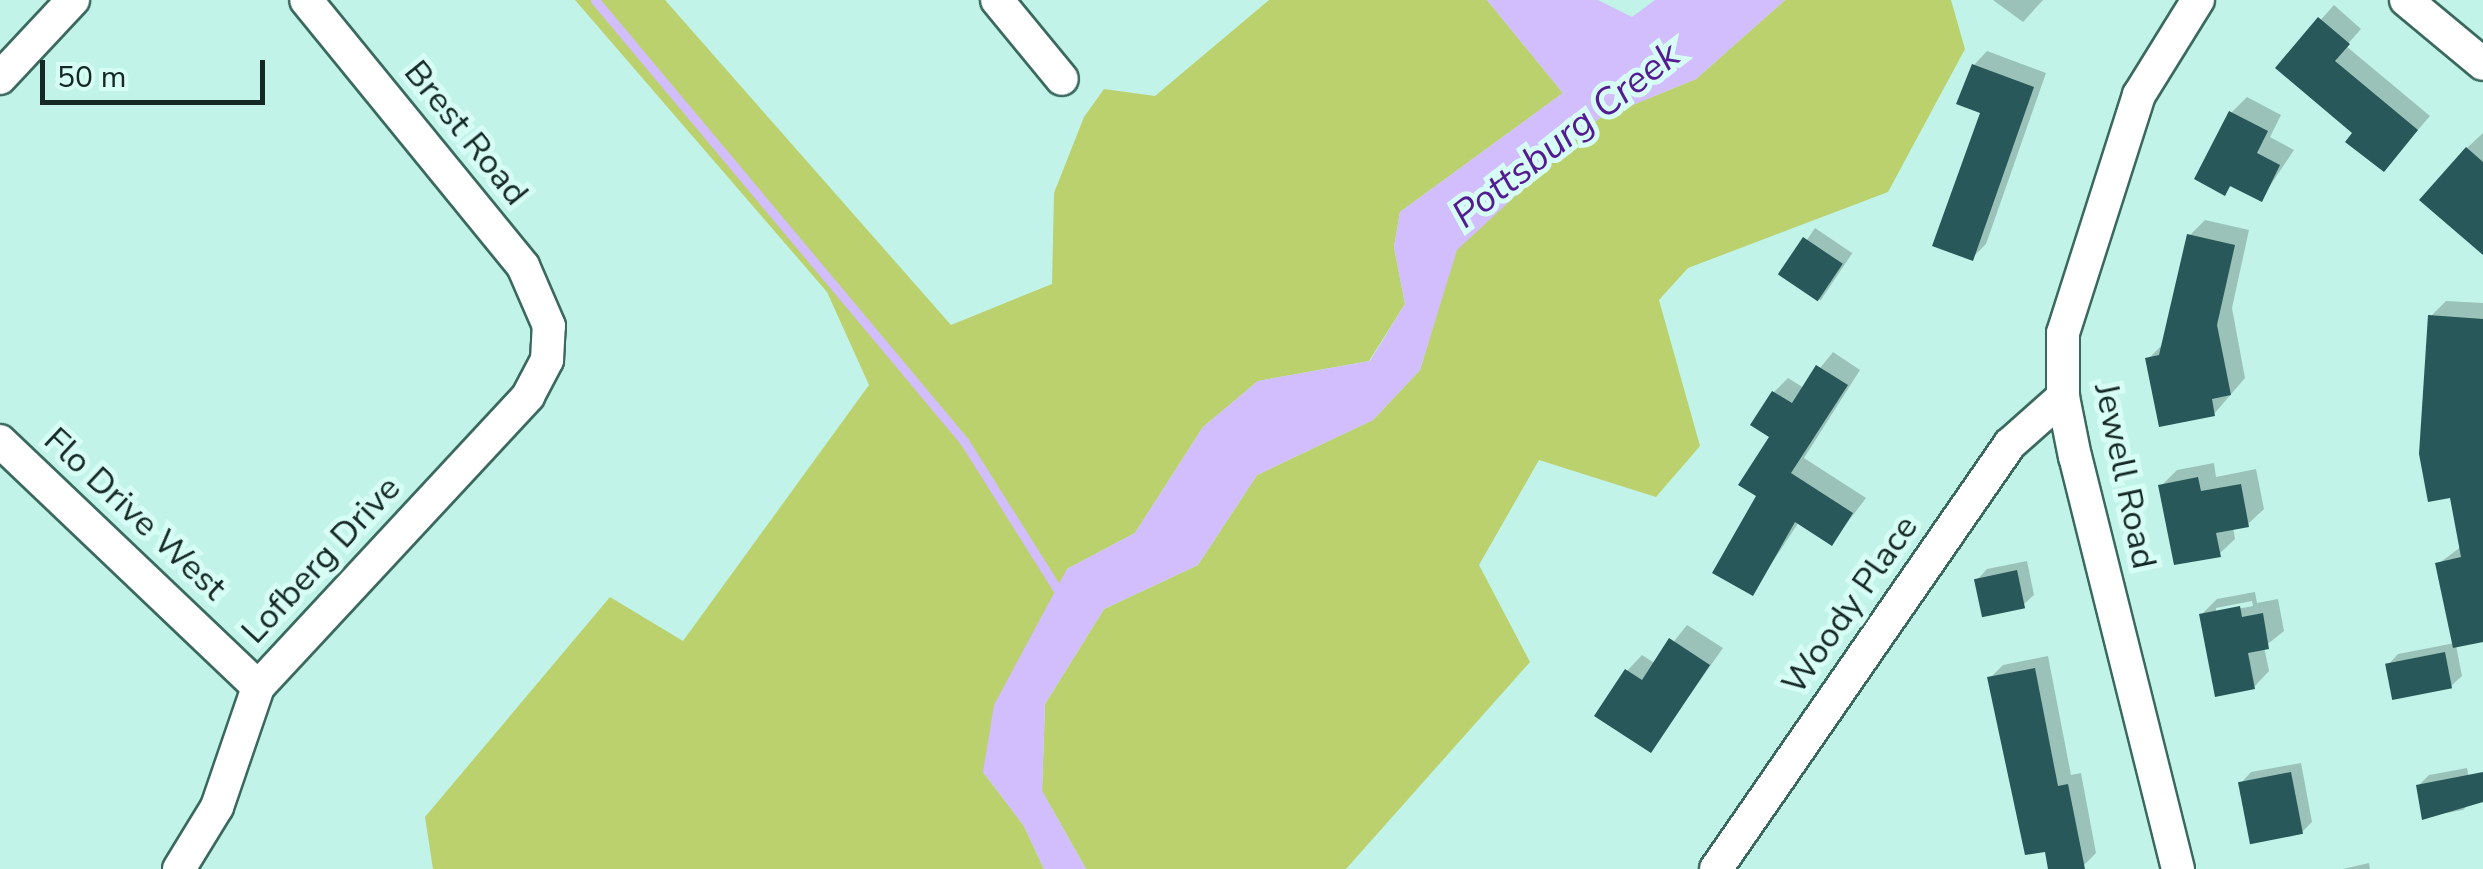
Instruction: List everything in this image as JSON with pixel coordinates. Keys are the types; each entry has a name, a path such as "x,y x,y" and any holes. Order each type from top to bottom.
{"street":[{"path":"0,78 73,0"},
{"name":"Brest Road","path":"306,0 524,266 549,326"},
{"path":"997,0 1062,79"},
{"name":"Jewell Road","path":"2178,869 2063,398 2063,333 2102,195 2139,95 2198,0"},
{"path":"2406,0 2483,64"},
{"name":"Lofberg Drive","path":"179,869 217,807 258,687 528,396 547,360 549,326"},
{"name":"Woody Place","path":"1716,869 2010,444 2063,398"},
{"name":"Flo Drive West","path":"0,441 258,687"}],"green space":[{"path":"575,0 665,0 951,325 1052,284 1054,193 1084,117 1104,89 1155,96 1269,0 1487,0 1563,93 1400,212 1394,247 1405,304 1369,361 1258,381 1203,427 1135,533 1067,569 983,772 1024,826 1044,869 433,869 425,817 610,597 683,641 869,385 827,292"},
{"path":"1785,0 1951,0 1965,49 1888,192 1688,268 1659,300 1700,446 1656,497 1539,460 1479,565 1530,662 1346,869 1086,869 1042,791 1045,704 1104,609 1198,565 1257,475 1373,420 1420,370 1456,250 1598,119 1696,79"}],"water":[{"name":"Pottsburg Creek","path":"1487,0 1598,0 1632,17 1655,0 1785,0 1696,79 1598,119 1457,250 1420,370 1373,420 1257,475 1198,565 1104,609 1045,704 1042,791 1086,869 1044,869 1024,826 983,772 994,705 1067,569 1135,533 1203,427 1258,381 1370,361 1405,304 1394,247 1400,212 1563,93"}],"building":[{"path":"2318,17 2350,44 2335,61 2418,130 2384,172 2345,142 2352,133 2275,68"},
{"path":"1972,64 2034,87 1973,261 1932,246 1980,113 1956,104"},
{"path":"2229,111 2268,131 2257,153 2280,165 2262,202 2230,186 2225,196 2194,179"},
{"path":"2466,147 2483,162 2483,255 2419,200"},
{"path":"2187,234 2235,245 2217,325 2231,395 2212,399 2215,416 2159,427 2145,358 2159,355"},
{"path":"1803,237 1843,264 1818,301 1778,274"},
{"path":"2428,315 2483,319 2483,642 2453,648 2435,563 2461,557 2450,498 2428,502 2419,454"},
{"path":"1816,365 1848,385 1791,473 1853,513 1832,546 1795,522 1753,596 1712,573 1756,496 1738,485 1769,437 1750,425 1772,391 1792,403"},
{"path":"2198,477 2201,491 2241,484 2249,527 2216,533 2221,557 2174,565 2158,485"},
{"path":"2017,570 2025,608 1982,617 1974,579"},
{"path":"2240,606 2242,617 2263,613 2269,649 2248,653 2255,689 2215,697 2199,614"},
{"path":"1669,638 1710,665 1651,753 1594,716 1625,669 1642,680"},
{"path":"2445,652 2452,688 2392,700 2385,664"},
{"path":"2035,668 2058,786 2068,784 2085,869 2048,869 2045,852 2025,855 1987,677"},
{"path":"2291,772 2303,834 2250,844 2238,782"},
{"path":"2483,772 2483,802 2422,820 2416,785"}],"waterway":[{"path":"595,0 964,441 1061,595"}]}
